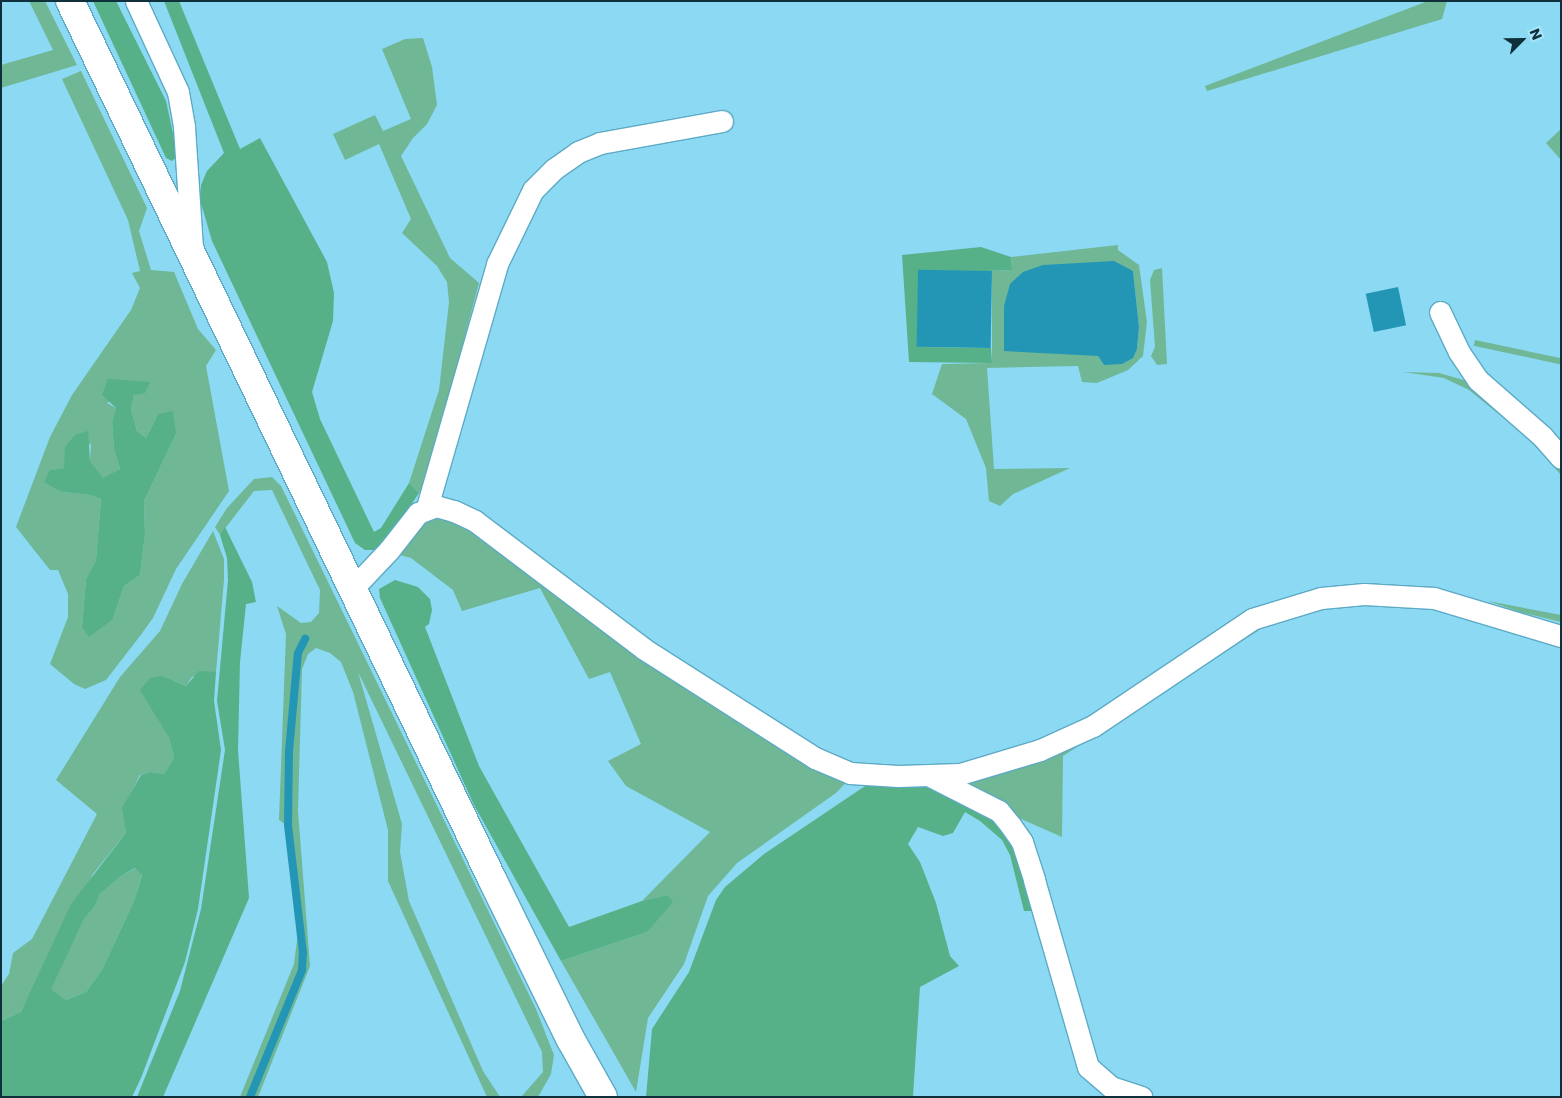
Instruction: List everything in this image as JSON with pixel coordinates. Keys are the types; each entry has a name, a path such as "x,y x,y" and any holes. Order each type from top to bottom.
{"main road":[{"path":"70,1 354,587 595,1093"}],"street":[{"path":"136,1 178,92 184,127 193,258"},
{"path":"354,587 418,513 427,507 497,264 532,190 554,169 578,152 600,143 722,121"},
{"path":"1440,312 1459,352 1478,380 1542,436 1561,458"},
{"path":"427,507 454,511 476,521 644,649 816,758 850,773 929,776 960,774 1040,750 1100,721 1252,619 1321,598 1364,594 1434,598 1561,636"},
{"path":"929,776 999,811 1012,826 1022,842 1034,880 1088,1067 1111,1087 1141,1097"}],"green space":[{"path":"29,1 45,1 77,65 1,88 1,65 53,50"},
{"path":"93,1 116,1 166,101 178,156 172,161 166,158"},
{"path":"164,1 179,1 240,149 260,138 327,262 334,293 333,321 312,392 320,419 374,532 381,528 409,483 419,493 383,546 374,550 365,550 355,543 212,241 200,200 201,185 207,171 224,153"},
{"path":"1428,1 1447,1 1442,19 1207,91 1205,86"},
{"path":"423,38 432,67 437,105 427,124 413,138 401,156 450,258 479,283 426,481 419,493 409,483 439,390 449,302 447,282 437,266 402,233 411,219 379,144 345,160 333,134 375,115 383,131 411,119 382,49 405,39"},
{"path":"81,71 147,208 139,231 151,270 174,272 198,329 216,350 206,366 229,491 176,569 153,618 140,636 106,680 85,689 74,684 50,664 68,617 68,594 58,570 50,570 16,527 50,437 72,395 131,310 140,288 132,273 140,271 128,220 62,79","holes":["149,382 134,395 131,409 137,431 146,438 158,414 176,434 144,501 145,534 140,575 124,586 113,619 82,627 86,579 96,560 101,499 90,495 62,492 50,470 64,468 91,443 90,461 103,479 120,469 114,449 112,422 116,408 107,403"]},
{"path":"1561,129 1561,160 1546,143"},
{"path":"1118,245 1118,250 1139,265 1147,322 1143,356 1128,370 1097,383 1082,382 1078,366 987,368 994,469 1070,468 1013,494 1000,506 989,501 986,468 966,419 932,394 942,364 992,363 992,271 1012,270 1011,257","holes":["1133,271 1139,327 1137,349 1104,365 1098,356"]},
{"path":"981,247 1011,257 1012,270 918,274 922,347 991,348 992,363 909,362 902,255"},
{"path":"1162,268 1167,364 1157,365 1151,356 1155,347 1150,280 1154,270"},
{"path":"1475,340 1561,358 1560,364 1474,346"},
{"path":"1403,372 1439,373 1467,381 1561,468 1561,475 1527,437 1469,390 1444,378"},
{"path":"108,379 150,382 145,393 134,395 131,409 137,431 146,438 158,414 173,411 176,434 144,501 145,534 140,575 124,586 113,619 89,637 82,627 86,579 96,560 101,499 90,495 62,492 44,482 50,470 64,468 65,447 75,435 88,431 90,461 103,478 120,469 114,449 112,422 116,408 102,395"},
{"path":"272,477 281,486 536,1009 554,1055 551,1074 538,1097 521,1097 543,1072 542,1052 358,672 402,824 400,852 409,901 483,1071 500,1097 487,1097 388,881 388,830 353,692 341,662 330,653 316,648 308,654 302,669 298,811 310,966 258,1097 252,1097 304,971 305,953 290,825 291,752 299,653 306,640 303,638 296,652 287,751 286,825 279,820 286,634 277,606 301,623 311,622 319,613 320,590 272,490 254,491 220,535 215,527 227,508 254,479"},
{"path":"429,515 460,520 633,652 775,746 823,769 851,777 836,793 737,863 708,896 684,964 648,1018 636,1092 561,961 647,932 667,895 642,901 710,832 626,786 608,761 641,744 610,672 589,679 540,588 462,611 453,590 411,558 393,553"},
{"path":"225,527 252,582 256,602 246,604 240,662 238,750 249,898 163,1097 137,1097 180,991 201,909 225,750 217,701 228,580 227,558 220,535"},
{"path":"213,531 224,559 216,672 192,677 186,686 163,676 158,719 169,738 174,758 164,774 150,772 140,775 123,808 126,833 93,874 21,1012 1,1021 1,986 9,974 13,953 32,939 97,814 56,780 120,677 160,631 182,584"},
{"path":"395,580 418,587 430,599 432,610 429,624 425,627 479,766 569,927 642,901 667,895 673,902 647,932 561,961 474,805 380,598 379,589"},
{"path":"1488,601 1561,615 1561,622 1520,612"},
{"path":"1321,605 1322,611 1299,612 1264,627 1063,756 1062,837 1005,812 963,778 1029,759 1095,729 1262,621 1303,606"},
{"path":"199,671 216,672 214,701 221,750 198,909 185,962 141,1078 132,1097 1,1097 1,1021 21,1012 71,904 126,833 122,808 141,775 150,772 164,774 174,758 169,738 140,690 150,678 163,676 186,686","holes":["135,868 142,875 134,901 102,970 86,992 66,1000 51,989 84,919 95,906 100,894 121,876"]},
{"path":"877,778 910,781 954,793 1010,831 1036,911 1024,911 1010,855 1002,840 980,821 965,812 953,833 943,836 918,827 908,844 920,862 936,903 950,956 959,966 920,987 913,1097 646,1097 652,1029 689,972 716,900 725,887 764,854"},
{"path":"136,868 142,874 134,901 102,970 86,992 66,1000 50,989 84,919 95,906 100,894 121,876"},
{"path":"298,933 300,970 248,1097 240,1097 294,964"}],"water":[{"path":"1114,261 1133,271 1139,327 1137,349 1133,358 1122,364 1104,365 1098,356 1004,351 1004,306 1010,284 1023,272 1043,265"},
{"path":"918,270 992,271 991,348 917,347"},
{"path":"1398,287 1406,325 1374,332 1366,294"}],"waterway":[{"path":"250,1097 302,970 303,953 288,825 289,751 298,653 305,639"}]}
